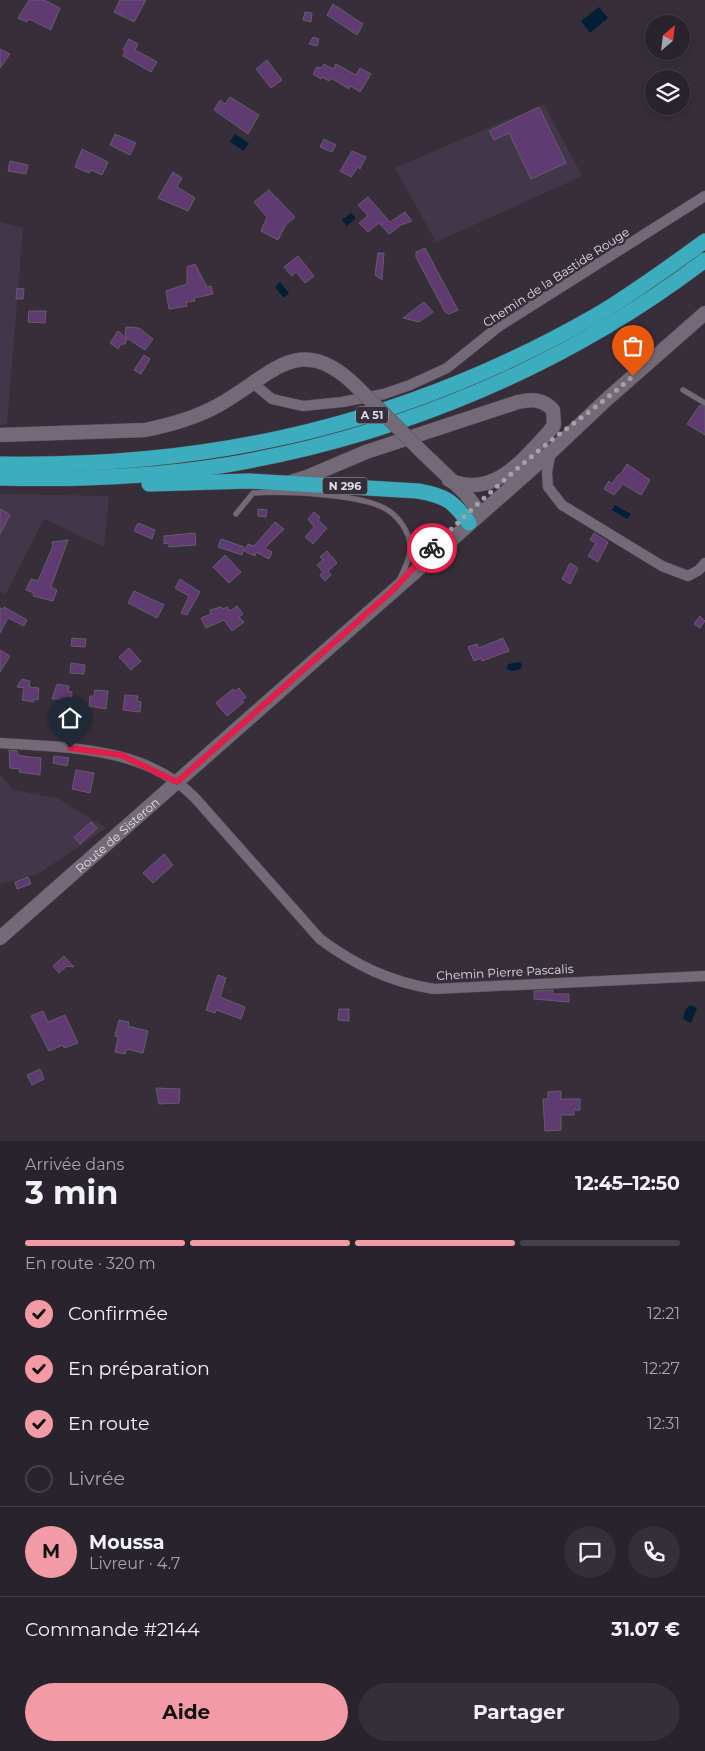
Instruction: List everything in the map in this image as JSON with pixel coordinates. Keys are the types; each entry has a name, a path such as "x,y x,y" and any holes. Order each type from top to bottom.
{"highway":[{"name":"A 51","path":"0,464 115,462 208,452 305,434 366,417 434,394 531,350 596,315 705,241"},
{"name":"A 51","path":"0,480 91,478 155,474 227,465 374,431 425,414 554,356 620,318 705,260"},
{"name":"N 296","path":"0,480 106,486 209,480 288,482 432,494 452,502 472,515"}],"main road":[{"name":"Route de Sisteron","path":"472,515 551,452 606,400 705,313"},
{"path":"0,435 127,431 163,426 186,420 217,406 284,363 309,359 334,367 357,387 449,480 472,515"},
{"path":"288,482 307,478 366,452 518,402 537,400 547,403 554,410 554,425 548,433 495,481 486,485 473,486 462,485 449,480"},
{"name":"Route de Sisteron","path":"0,938 395,587 544,446 606,400"}],"street":[{"name":"Chemin de la Bastide Rouge","path":"252,383 272,399 302,406 342,402 384,394 410,385 447,368 498,327 705,196"},
{"path":"551,452 547,472 548,487 562,505 662,566 688,576 699,570 705,563"},
{"name":"Chemin Pierre Pascalis","path":"0,743 70,748 121,755 177,782 196,799 320,939 341,954 404,984 434,988 705,976"}],"lane":[{"path":"683,390 705,404"},
{"path":"236,514 254,493 278,492 343,498 380,506 394,514 408,533 410,551 395,587"}],"shaded area":[{"path":"544,104 582,176 436,242 395,168"},
{"path":"0,222 23,228 7,424 0,425"},
{"path":"0,494 109,496 104,547 44,519 5,595 0,592"},
{"path":"0,774 13,790 57,798 106,828 38,874 0,884"}],"water":[{"path":"599,7 608,18 590,33 581,21"},
{"path":"235,134 249,143 244,151 230,142"},
{"path":"351,213 356,218 347,226 342,220"},
{"path":"280,282 289,293 284,298 275,287"},
{"path":"615,505 631,514 627,519 612,510"},
{"path":"519,662 522,664 521,669 513,671 507,669 508,664"},
{"path":"690,1005 697,1008 691,1023 683,1019 685,1010"}],"building":[{"path":"29,0 44,0 60,8 51,30 29,19 27,22 18,18"},
{"path":"120,0 146,0 134,22 114,12"},
{"path":"333,4 363,24 357,35 327,15"},
{"path":"305,12 312,13 311,22 303,20"},
{"path":"313,37 319,39 317,46 309,44"},
{"path":"129,39 138,44 135,50 157,62 151,72 123,56 125,51 123,50"},
{"path":"0,49 10,54 0,68"},
{"path":"267,60 282,80 271,88 256,69"},
{"path":"324,64 333,69 336,64 356,75 360,68 371,74 360,92 350,86 349,89 331,78 329,81 313,74 317,67 321,68"},
{"path":"230,97 259,115 248,134 214,110 220,100 225,104"},
{"path":"539,107 566,163 531,179 509,133 494,140 489,131"},
{"path":"115,134 136,143 130,155 110,145"},
{"path":"324,139 336,145 332,152 320,147"},
{"path":"82,149 108,162 102,175 91,170 89,173 75,167"},
{"path":"352,151 366,157 360,169 358,167 351,177 340,171"},
{"path":"10,161 28,165 26,174 8,171"},
{"path":"173,172 182,178 177,187 195,198 188,211 158,198"},
{"path":"269,190 295,217 285,226 278,240 261,231 267,217 254,202"},
{"path":"368,197 390,222 405,212 412,221 401,225 389,234 379,223 368,232 359,223 368,216 358,205"},
{"path":"425,248 458,310 449,314 445,312 416,257 416,252"},
{"path":"378,253 384,253 382,280 375,275"},
{"path":"298,256 314,276 305,283 296,272 292,276 284,267"},
{"path":"195,264 207,287 211,286 213,294 194,298 195,301 186,302 187,306 169,309 166,291 187,284 187,267"},
{"path":"17,288 24,289 23,299 16,299"},
{"path":"424,302 433,312 419,322 403,318"},
{"path":"29,311 46,311 45,323 28,322"},
{"path":"126,327 139,328 153,339 145,350 125,337"},
{"path":"118,331 127,339 125,344 121,344 118,349 110,343"},
{"path":"144,355 150,359 141,374 134,370"},
{"path":"700,405 705,407 705,435 687,424"},
{"path":"627,464 650,480 641,495 623,484 614,495 604,489 609,481 612,484"},
{"path":"0,509 10,515 0,534"},
{"path":"258,509 267,510 266,517 258,516"},
{"path":"314,512 320,517 318,520 327,528 313,544 305,537 314,527 308,519"},
{"path":"275,522 284,529 265,548 272,552 269,559 256,552 255,556 244,551 248,544 254,546"},
{"path":"138,523 155,530 152,539 134,531"},
{"path":"195,533 196,545 169,547 169,543 164,544 164,536"},
{"path":"594,533 608,542 598,562 588,556 596,543 590,540"},
{"path":"221,539 244,547 242,555 218,547"},
{"path":"68,540 51,587 57,590 53,601 33,596 34,593 26,590 31,579 38,581 53,546 52,542"},
{"path":"327,551 337,563 328,571 331,575 325,581 320,575 323,572 317,565 323,560 320,557"},
{"path":"225,555 241,572 229,583 213,567"},
{"path":"570,563 578,568 570,584 562,579"},
{"path":"180,579 200,592 187,615 181,613 189,596 175,588"},
{"path":"134,591 164,605 157,618 128,603"},
{"path":"237,606 243,614 239,617 244,622 232,631 224,620 206,628 201,618 211,614 210,610 227,607 230,611"},
{"path":"4,607 27,620 24,626 8,618 0,633 0,608 3,609"},
{"path":"700,616 705,621 700,628 694,624"},
{"path":"72,638 86,639 85,647 71,646"},
{"path":"503,638 509,651 482,661 481,658 474,661 468,647 477,644 479,648"},
{"path":"129,648 141,661 131,670 119,657"},
{"path":"0,650 10,656 0,672"},
{"path":"71,663 85,665 84,674 70,673"},
{"path":"22,679 30,681 29,687 39,688 38,700 34,699 34,702 22,700 24,688 17,687"},
{"path":"57,684 69,686 68,691 72,692 71,704 59,702 59,699 52,699"},
{"path":"239,688 246,697 242,700 244,702 227,716 216,703 233,689 235,691"},
{"path":"95,690 108,691 106,709 89,706 90,696 94,696"},
{"path":"125,695 138,696 137,701 141,702 140,712 123,710"},
{"path":"9,750 17,751 17,754 21,756 41,758 40,775 19,772 20,769 10,768"},
{"path":"54,756 69,758 67,766 53,763"},
{"path":"76,770 94,773 90,793 72,789"},
{"path":"91,822 97,828 80,844 74,837"},
{"path":"164,854 173,865 153,883 143,873"},
{"path":"28,877 31,884 17,889 15,882"},
{"path":"64,956 74,967 67,966 59,973 53,966"},
{"path":"218,975 226,978 220,997 245,1007 241,1019 216,1010 215,1013 206,1010"},
{"path":"553,990 553,994 569,994 569,1002 534,999 534,991"},
{"path":"339,1009 349,1009 349,1021 338,1020"},
{"path":"43,1011 48,1022 65,1015 78,1043 64,1048 63,1045 49,1051 31,1016"},
{"path":"119,1020 129,1022 128,1026 148,1031 143,1053 127,1049 125,1054 115,1052 118,1037 115,1036"},
{"path":"40,1069 44,1079 32,1085 27,1075"},
{"path":"156,1088 180,1089 179,1103 159,1104"},
{"path":"561,1091 561,1099 580,1099 580,1110 574,1110 574,1115 561,1115 561,1130 545,1131 543,1099 548,1099 548,1092"}],"way so far":[{"path":"432,548 464,516 544,446 606,400 633,376"}],"route":[{"path":"70,748 121,755 165,774 177,782 392,591 432,548"}]}
